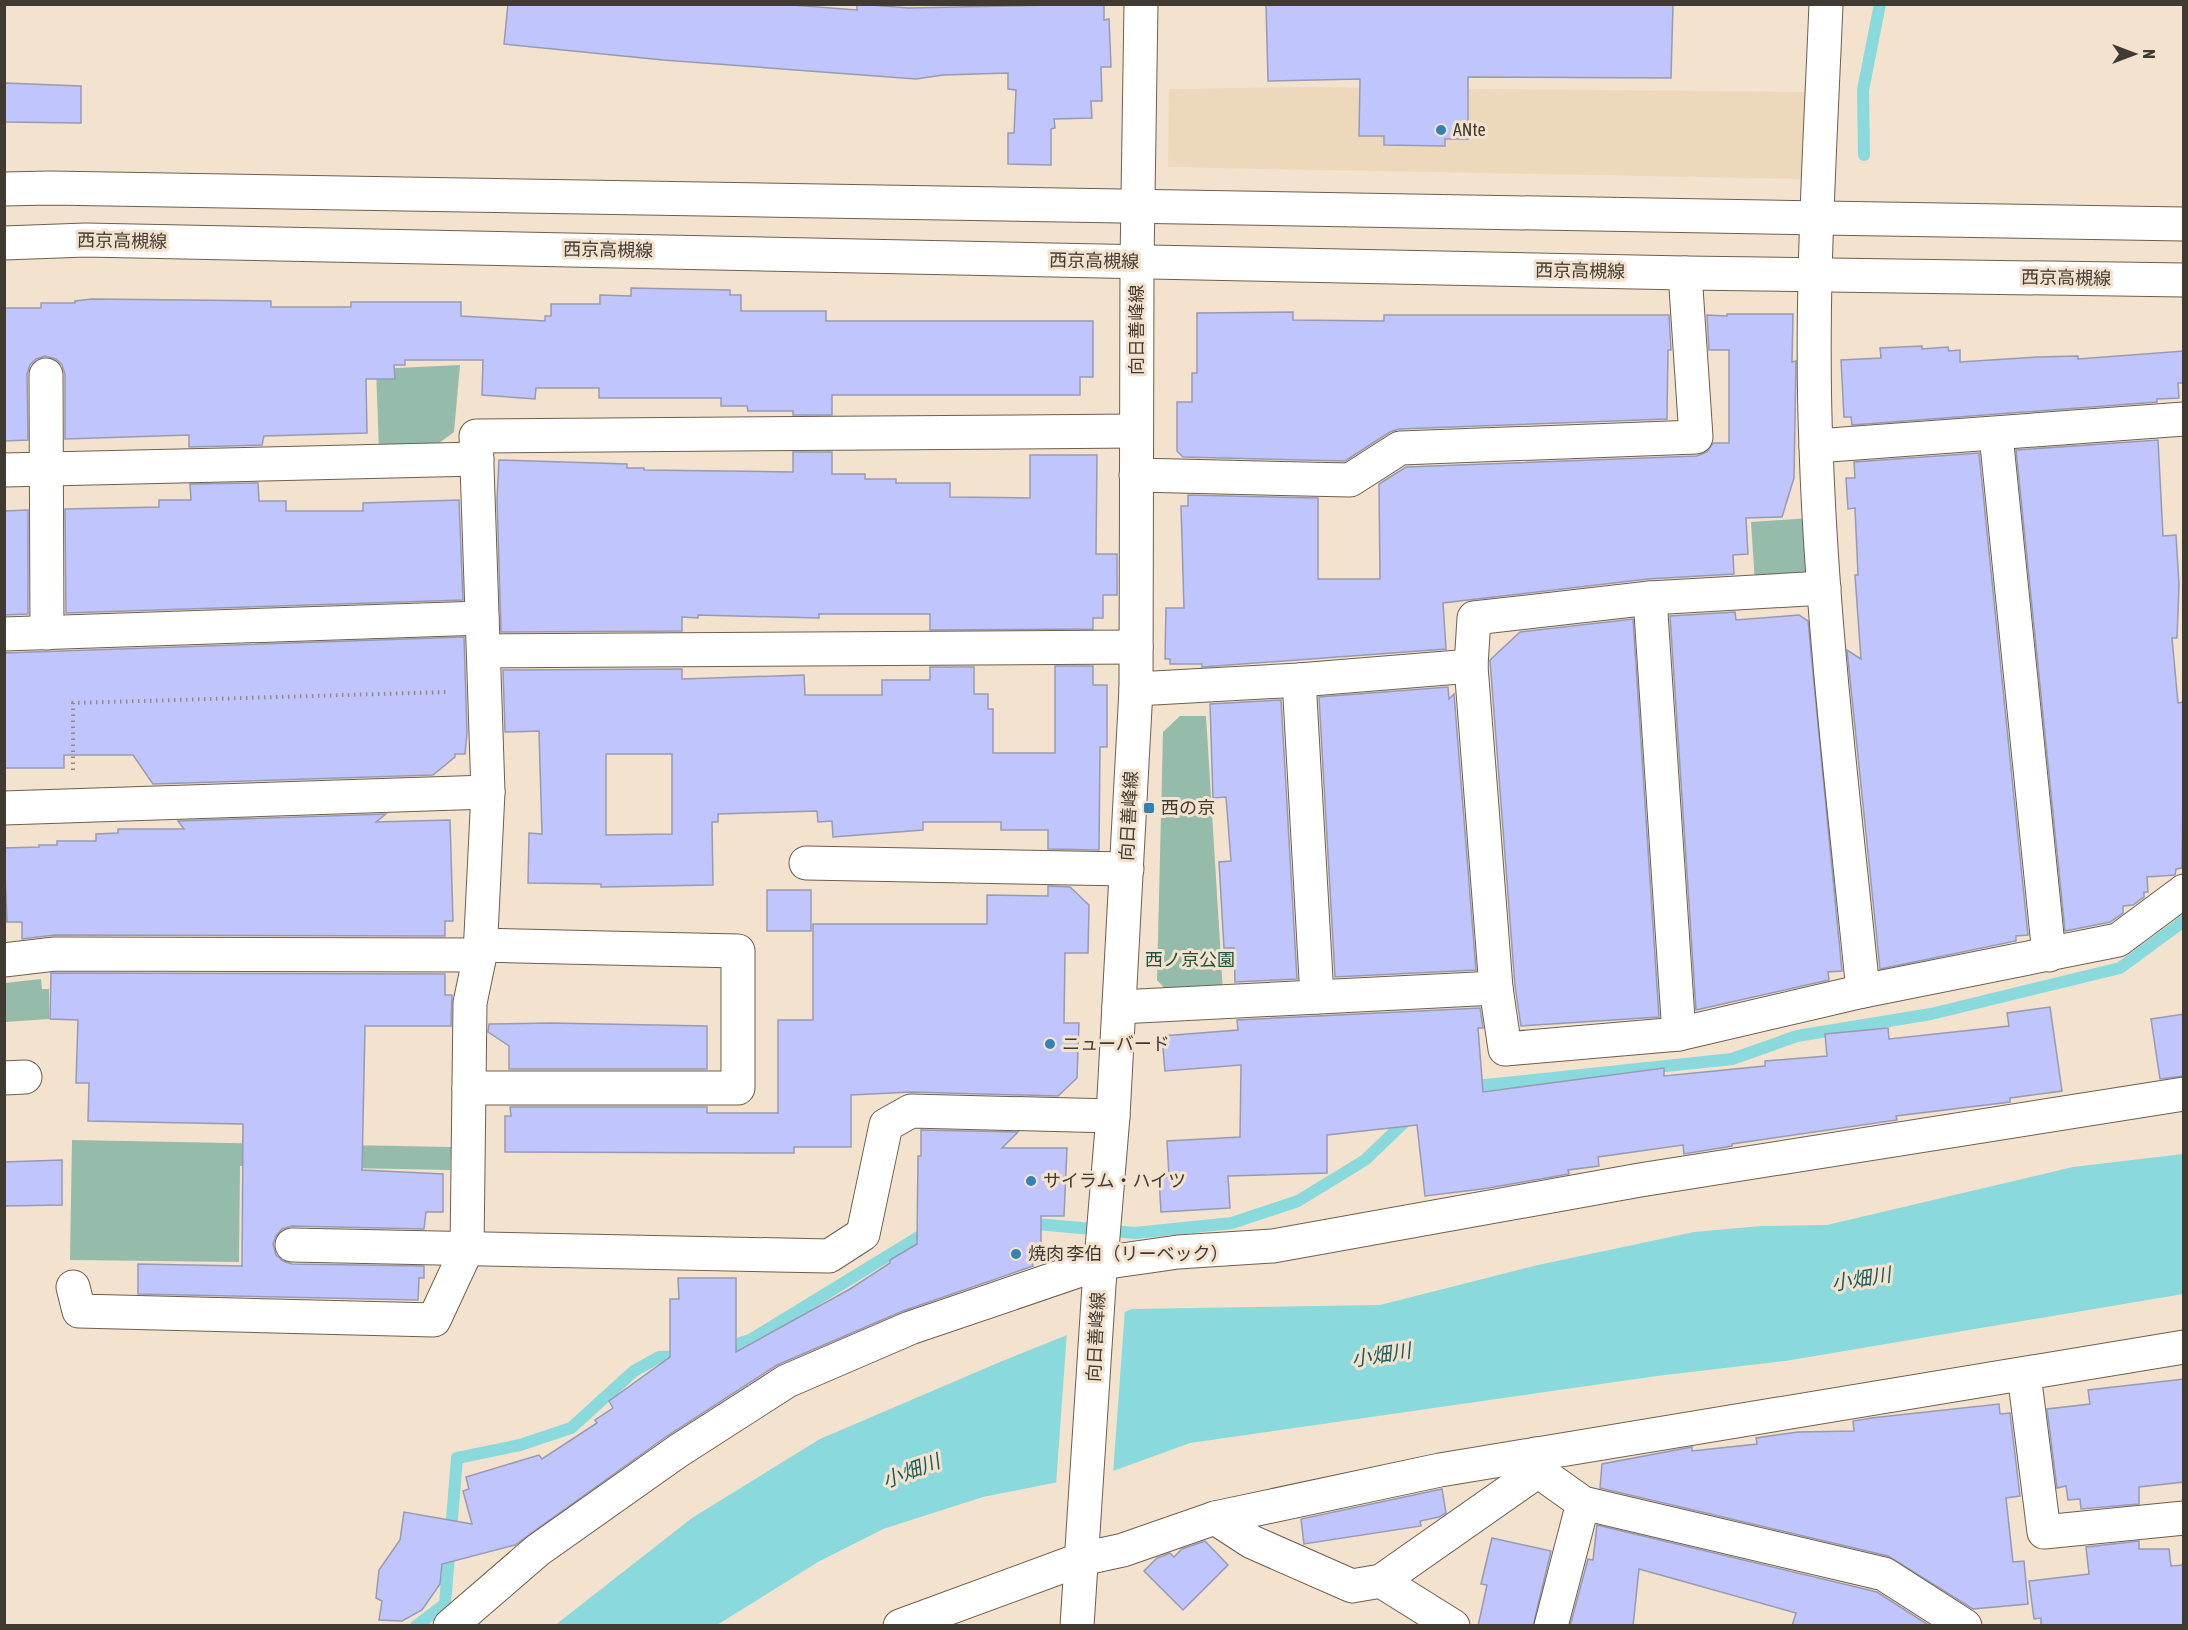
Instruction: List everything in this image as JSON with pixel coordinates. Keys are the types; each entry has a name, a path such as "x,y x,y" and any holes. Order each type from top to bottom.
{"street":[{"name":"向日善峰線","path":"1077,1626 1113,1116 1136,689 1137,262 1141,4"},
{"path":"1826,4 1815,275 1816,446 1824,588 1863,991"},
{"path":"4,189 2184,224"},
{"path":"449,247 452,195"},
{"name":"西京高槻線","path":"4,243 86,240 1685,273 2184,279"},
{"path":"1136,475 1350,480 1400,447 1696,437 1685,273"},
{"path":"46,375 47,633"},
{"path":"1816,446 1996,435 2184,419"},
{"path":"73,1287 79,1311 434,1320 466,1249 470,1004 480,950 488,792 476,436 1136,431"},
{"path":"1996,435 2049,955"},
{"path":"4,470 477,459"},
{"path":"1824,588 1650,598 1474,618 1471,666 1496,988 1505,1049 1679,1034 1863,991 2118,940 2184,891"},
{"path":"1650,598 1679,1034"},
{"path":"4,634 482,618"},
{"path":"484,651 1136,647"},
{"path":"1136,689 1299,680 1471,666"},
{"path":"1299,680 1317,997"},
{"path":"4,807 74,807 488,792"},
{"path":"806,863 1126,868"},
{"path":"4,960 55,954 480,950 738,951 738,1088 468,1088"},
{"path":"1119,1007 1496,988"},
{"path":"450,1626 538,1550 678,1450 787,1381 910,1328 1101,1263 1178,1252 1273,1246 1640,1180 2184,1094"},
{"path":"292,1245 829,1256 863,1234 886,1125 911,1111 1113,1116"},
{"path":"900,1626 1083,1544 1123,1550 1215,1518 1440,1470 1537,1462 2184,1347"},
{"path":"2024,1374 2044,1532 2184,1518"},
{"path":"1215,1518 1252,1542 1352,1586 1381,1581 1537,1462"},
{"path":"1537,1462 1583,1503 1884,1574 1965,1626"},
{"path":"1551,1626 1583,1503"},
{"path":"1381,1581 1453,1626"}],"path":[{"path":"74,807 73,703 485,691"}],"shaded area":[{"path":"1297,87 1806,92 1802,179 1168,167 1169,89"}],"green space":[{"path":"460,365 454,432 431,449 379,450 376,369"},
{"path":"1810,518 1814,563 1798,581 1755,583 1751,522"},
{"name":"西ノ京公園","path":"1180,716 1206,716 1223,992 1169,993 1157,980 1163,732"},
{"path":"41,979 42,989 49,989 49,1019 5,1022 5,983"},
{"path":"72,1140 451,1147 450,1170 240,1166 239,1262 70,1260"}],"water":[{"name":"小畑川","path":"2183,1154 2183,1294 1785,1361 1657,1376 1190,1443 1113,1471 983,1497 883,1529 818,1562 717,1625 554,1626 692,1518 820,1439 1000,1362 1132,1309 1380,1305 1538,1265 1694,1232 1761,1226 1827,1225 2073,1167"}],"pier":[{"path":"1125,1309 1113,1474 1056,1485 1067,1332"}],"building":[{"path":"508,4 779,4 857,10 857,4 909,8 1104,4 1104,20 1109,19 1111,67 1101,67 1102,101 1091,101 1092,118 1054,119 1055,128 1051,129 1051,165 1008,164 1008,133 1014,133 1016,90 1008,89 1008,73 943,75 916,79 663,60 504,44"},
{"path":"1266,4 1673,4 1671,78 1468,77 1468,139 1445,139 1445,146 1384,145 1384,136 1359,136 1360,79 1268,81"},
{"path":"4,83 81,86 81,123 4,122"},
{"path":"631,288 730,290 730,295 741,295 741,311 826,311 826,321 1093,321 1093,377 1080,377 1080,395 832,395 832,415 793,415 793,411 748,411 747,406 721,406 721,398 599,398 599,388 536,388 535,399 482,395 483,360 405,360 405,365 394,365 395,379 366,379 367,433 264,436 262,445 189,447 189,435 65,439 65,374 62,365 56,359 45,356 36,359 30,365 27,374 28,440 4,441 4,308 41,308 41,303 75,303 75,301 92,299 271,301 271,307 351,307 351,302 461,302 461,316 545,321 545,316 551,316 551,304 600,304 600,295 631,296"},
{"path":"1293,312 1293,320 1384,321 1384,315 1669,315 1671,350 1668,350 1667,419 1399,429 1390,432 1345,461 1183,457 1177,451 1177,402 1192,402 1192,373 1197,373 1197,313"},
{"path":"1727,314 1793,314 1792,362 1796,361 1794,478 1782,517 1746,518 1748,554 1733,555 1734,574 1648,579 1443,603 1446,649 1202,667 1202,664 1170,664 1170,659 1165,659 1166,608 1184,608 1181,506 1188,506 1188,495 1318,498 1318,579 1380,579 1379,484 1406,467 1697,456 1707,452 1713,443 1729,443 1729,350 1709,350 1707,315 1727,316"},
{"path":"1922,346 1922,349 1948,347 1949,351 1960,350 1960,362 2037,357 2078,356 2078,359 2184,351 2184,383 2178,383 2179,398 2157,399 2157,402 1852,425 1851,417 1844,417 1841,360 1881,358 1880,348"},
{"path":"2158,440 2163,536 2176,535 2179,585 2177,638 2172,638 2178,703 2184,702 2182,868 2176,869 2175,875 2147,877 2148,892 2144,892 2144,897 2133,905 2123,906 2123,913 2110,922 2065,931 2016,450"},
{"path":"793,452 832,452 832,474 865,474 865,479 896,479 896,483 950,483 950,497 1030,498 1030,455 1097,455 1096,554 1117,554 1117,595 1103,595 1103,618 1093,618 1093,629 930,630 930,614 819,614 819,618 698,615 698,618 682,617 682,631 501,632 497,499 499,460 627,464 627,468 644,468 644,470 793,472"},
{"path":"1979,453 2028,935 2016,936 2016,941 1880,969 1847,650 1861,659 1855,575 1858,575 1855,508 1848,509 1846,478 1855,478 1854,462"},
{"path":"258,483 259,501 286,501 286,511 363,511 363,503 459,500 463,600 66,613 65,509 159,507 159,500 191,500 190,484"},
{"path":"28,510 28,614 4,615 4,511"},
{"path":"1735,612 1736,620 1799,615 1808,621 1842,971 1828,972 1829,980 1696,1010 1670,616"},
{"path":"1633,619 1659,1017 1521,1026 1515,986 1490,660 1520,632"},
{"path":"464,637 467,733 465,754 455,754 455,757 433,775 153,784 133,755 64,755 64,768 4,768 4,653"},
{"path":"1055,666 1093,666 1093,685 1107,685 1107,747 1100,747 1099,850 1048,849 1048,830 1001,830 1001,822 923,822 923,830 833,837 832,821 818,822 817,811 718,814 718,822 712,822 713,885 601,887 601,884 528,883 529,833 542,834 539,731 505,732 503,670 682,669 682,679 804,675 805,695 882,695 882,680 930,680 930,667 974,667 974,694 988,694 988,709 993,709 993,753 1055,753","holes":["606,754 672,754 672,834 606,835"]},
{"path":"1448,687 1449,699 1454,694 1476,970 1335,977 1319,697"},
{"path":"1281,700 1297,979 1235,982 1234,948 1224,948 1219,862 1231,861 1226,797 1213,798 1210,704"},
{"path":"386,814 376,822 450,820 453,921 445,921 445,936 55,935 22,939 22,922 7,922 4,848 57,845 57,841 96,841 96,834 118,833 118,829 184,829 178,821"},
{"path":"1048,886 1070,887 1089,905 1088,953 1065,953 1064,1023 1079,1023 1077,1078 1058,1096 911,1092 851,1095 851,1147 794,1147 794,1153 505,1152 505,1116 511,1116 510,1107 707,1107 707,1113 778,1113 778,1020 813,1020 813,924 987,924 987,895 1048,896"},
{"path":"767,890 811,890 811,931 767,931"},
{"path":"51,973 445,974 445,995 452,995 451,1026 365,1026 362,1170 443,1174 443,1212 426,1212 424,1229 292,1226 282,1229 273,1244 276,1255 292,1264 424,1266 424,1278 419,1278 418,1300 138,1294 138,1264 242,1266 243,1124 88,1121 89,1083 76,1083 78,1020 50,1019"},
{"path":"2050,1007 2062,1091 2010,1098 2010,1102 1896,1116 1897,1120 1732,1144 1732,1146 1684,1154 1683,1145 1598,1157 1599,1166 1568,1170 1569,1174 1425,1196 1417,1125 1327,1135 1327,1173 1228,1176 1230,1208 1161,1212 1159,1178 1169,1177 1167,1141 1240,1137 1241,1065 1165,1071 1162,1036 1238,1030 1237,1020 1480,1008 1483,1028 1478,1028 1483,1092 1664,1068 1664,1076 1765,1066 1765,1061 1827,1056 1825,1034 1888,1028 1889,1039 2009,1026 2007,1013"},
{"path":"2184,1014 2184,1076 2160,1079 2151,1019"},
{"path":"489,1024 707,1026 707,1069 509,1069 509,1046 488,1032"},
{"path":"921,1130 1018,1132 1002,1148 1067,1148 1064,1216 1041,1216 1041,1245 1038,1250 1041,1260 1032,1262 1033,1266 903,1311 777,1365 667,1436 515,1545 442,1564 440,1584 422,1610 402,1621 379,1620 382,1601 376,1598 379,1570 400,1540 404,1512 472,1524 463,1491 469,1489 466,1477 539,1455 542,1459 597,1423 595,1420 613,1408 609,1401 670,1357 670,1299 679,1299 678,1278 736,1278 736,1352 850,1289 917,1244 918,1156 921,1156"},
{"path":"62,1160 62,1205 4,1206 4,1162"},
{"path":"2184,1379 2184,1482 2139,1487 2139,1504 2081,1509 2080,1499 2068,1500 2066,1486 2057,1488 2047,1409 2090,1404 2088,1390"},
{"path":"1999,1404 2000,1414 2010,1413 2020,1496 2006,1498 2013,1562 2024,1561 2028,1604 1973,1609 1888,1556 1600,1488 1602,1464 1692,1447 1692,1451 1757,1444 1756,1438 1798,1432 1854,1431 1853,1421 1871,1418"},
{"path":"1442,1489 1446,1513 1420,1521 1421,1526 1304,1544 1301,1519"},
{"path":"1597,1525 1877,1592 1930,1626 1792,1626 1796,1613 1639,1569 1633,1626 1570,1626 1588,1559 1593,1560"},
{"path":"1492,1538 1551,1551 1533,1626 1478,1626 1487,1585 1481,1584"},
{"path":"1205,1541 1228,1565 1183,1610 1144,1571 1157,1558 1170,1553 1174,1557 1182,1549"},
{"path":"2139,1541 2139,1549 2169,1549 2171,1566 2184,1565 2184,1626 2041,1626 2041,1618 2034,1619 2029,1581 2089,1574 2086,1547"}],"waterway":[{"path":"1864,155 1863,90 1880,4"},
{"path":"1467,1087 1732,1059 1797,1036 1931,1014 2120,968 2184,921"},
{"path":"1026,1223 1135,1233 1232,1223 1298,1201 1365,1160 1412,1115"},
{"path":"722,1349 750,1340 930,1230"},
{"path":"416,1626 445,1604 457,1458 520,1445 571,1428 634,1371 659,1357 684,1356"}],"place":[{"name":"ANte","path":"1441,130"},
{"name":"西の京","path":"1149,808"},
{"name":"ニューバード","path":"1050,1044"},
{"name":"サイラム・ハイツ","path":"1031,1181"},
{"name":"焼肉 李伯（リーベック）","path":"1016,1254"}]}
